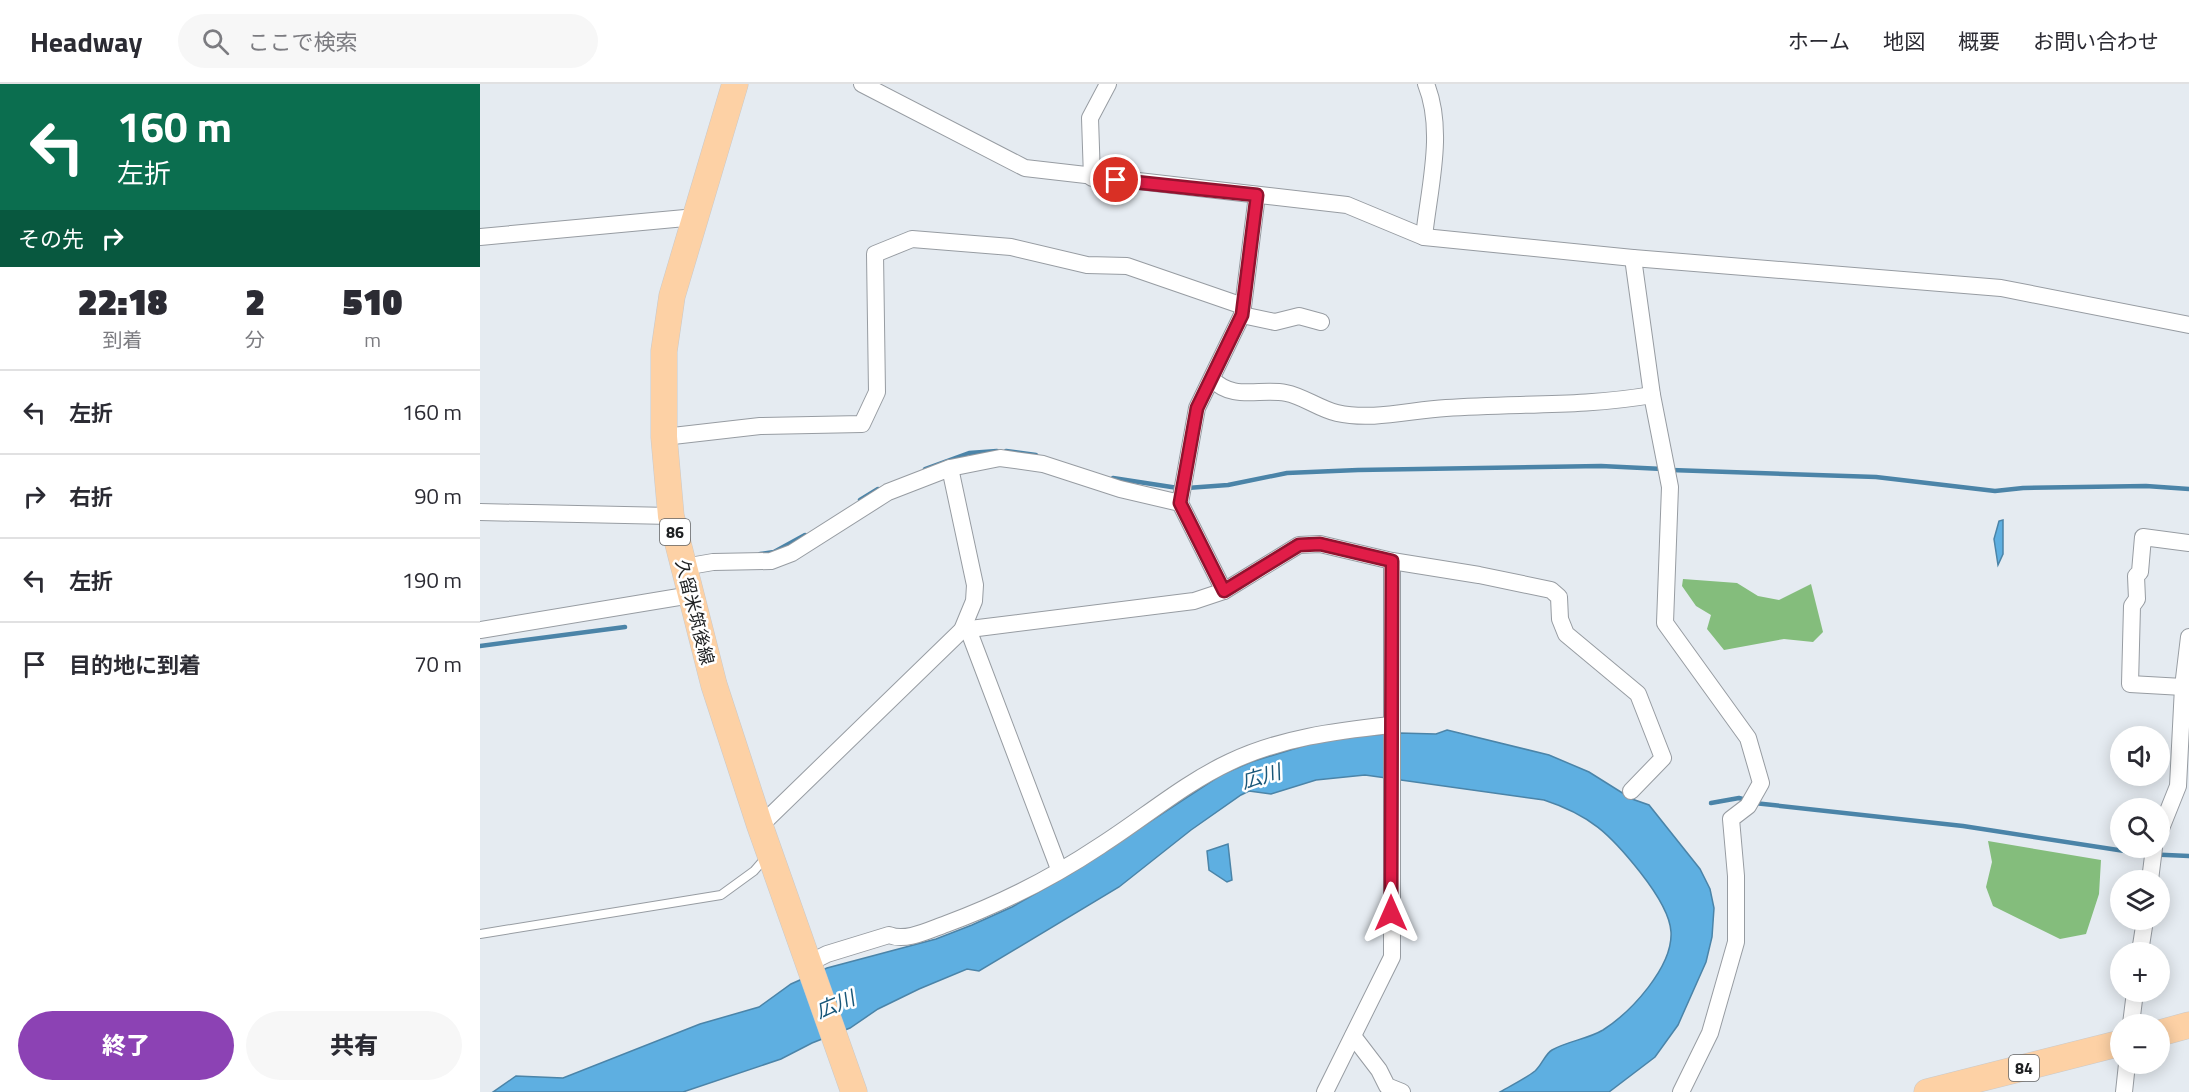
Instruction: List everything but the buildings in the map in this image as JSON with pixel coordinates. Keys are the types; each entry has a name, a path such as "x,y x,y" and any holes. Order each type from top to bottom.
{"main road":[{"name":"久留米筑後線","path":"735,84 672,296 664,351 664,437 671,516 714,685 760,826 854,1092"},
{"path":"2170,1030 2189,1025"},
{"name":"84","path":"1927,1092 2110,1046"}],"street":[{"path":"862,84 1025,168 1092,178 1347,205 1424,237 1633,258 2001,288 2189,325"},
{"path":"1092,178 1090,118 1108,84"},
{"path":"1424,237 1435,139 1432,98 1426,84"},
{"path":"1224,591 1180,503 1197,408 1243,311 1257,195"},
{"path":"480,237 696,217"},
{"path":"664,437 760,426 862,424 877,392 874,254 912,239 1011,247 1087,265 1127,266 1275,322 1299,316 1322,321"},
{"path":"1633,258 1652,395 1670,487 1665,623 1748,738 1761,783 1748,806 1731,819 1736,876 1736,942 1710,1033 1681,1092"},
{"path":"1212,379 1221,388 1245,394 1286,393 1337,413 1391,414 1446,408 1604,403 1652,395"},
{"path":"684,567 713,562 771,561 792,553 888,492 950,468 999,458 1043,464 1120,489 1180,503"},
{"path":"760,826 965,629 974,601 975,585 950,468"},
{"path":"480,512 671,516"},
{"path":"2183,687 2130,684 2132,606 2137,599 2136,576 2140,572 2143,537 2189,543"},
{"path":"965,629 1194,601 1224,591 1299,545 1320,544 1392,561 1551,590 1559,597 1560,619 1566,634 1638,694 1663,758 1631,791"},
{"path":"1325,1092 1392,957 1390,728 1392,561"},
{"path":"480,630 691,595"},
{"path":"965,629 1059,869"},
{"path":"2170,806 2178,786 2183,687 2189,637"},
{"path":"810,966 827,954 889,935 898,939 930,930 995,906 1100,846 1197,779 1231,761 1276,744 1330,732 1390,728"},
{"path":"1353,1036 1379,1070 1387,1086 1402,1092"},
{"path":"2124,1092 2126,1074"}],"lane":[{"path":"480,934 721,895 754,871 770,853"}],"green space":[{"path":"1683,579 1737,583 1758,596 1779,600 1811,584 1823,632 1813,642 1784,639 1724,650 1707,629 1711,615 1696,606 1682,586"},
{"path":"1988,841 2101,860 2099,894 2086,934 2060,939 1993,906 1986,887 1992,862"}],"water":[{"path":"2003,520 2003,554 1998,565 1994,539 1999,521"},
{"name":"広川","path":"1447,730 1549,755 1589,772 1632,799 1649,805 1700,869 1710,889 1714,908 1712,937 1706,962 1678,1025 1655,1057 1609,1092 1500,1092 1535,1071 1552,1050 1597,1033 1614,1022 1637,1000 1658,974 1670,946 1670,924 1664,908 1644,878 1619,847 1598,827 1574,812 1544,800 1365,775 1316,780 1271,794 1249,791 1191,830 1119,887 979,971 967,969 919,989 878,1009 850,1028 812,1043 781,1059 683,1092 493,1092 516,1076 563,1078 700,1024 759,1007 791,984 827,968 936,939 972,925 1012,907 1070,874 1221,775 1251,762 1313,743 1347,737 1399,733 1436,734"},
{"path":"1228,844 1232,880 1227,882 1209,870 1207,851"}],"waterway":[{"path":"925,469 969,453 997,451"},
{"path":"1006,451 1036,455"},
{"path":"1187,488 1228,485 1287,473 1358,470 1601,466 1663,469"},
{"path":"1671,470 1876,477 1995,491 2023,488 2146,486 2189,489"},
{"path":"1113,478 1178,488"},
{"path":"860,500 878,489"},
{"path":"760,554 774,552 805,535"},
{"path":"480,646 625,627"},
{"path":"1711,803 1739,798 1746,800"},
{"path":"1754,803 1963,826 2144,854 2189,856"}],"route":[{"path":"1116,180 1257,195 1242,315 1197,408 1180,503 1224,591 1299,545 1320,544 1392,561 1391,913"}]}
